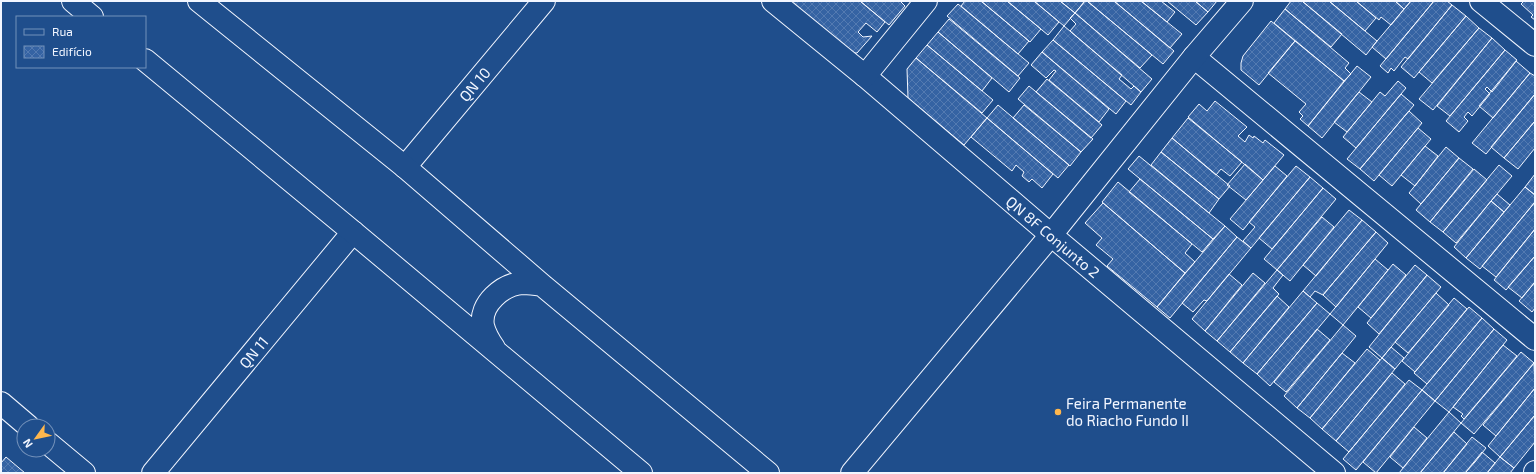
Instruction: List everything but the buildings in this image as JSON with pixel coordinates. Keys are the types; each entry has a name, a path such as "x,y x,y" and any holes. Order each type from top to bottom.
{"street":[{"path":"73,1 91,16"},
{"path":"199,1 405,167 542,285 768,473"},
{"name":"QN 10","path":"405,167 544,1"},
{"name":"QN 8F Conjunto 2","path":"773,1 865,76 1050,235 1334,473"},
{"path":"865,76 926,1"},
{"path":"852,473 1050,235 1194,57 1242,1"},
{"path":"1482,1 1535,45"},
{"path":"1194,57 1535,339"},
{"path":"146,61 641,473"},
{"name":"QN 11","path":"153,473 353,232"},
{"path":"496,352 486,337 483,324 485,311 490,300 500,291 512,285 524,283 542,285"},
{"path":"1,403 19,418"},
{"path":"56,450 84,473"}],"place":[{"name":"Feira Permanente do Riacho Fundo II","path":"1058,412"}]}
